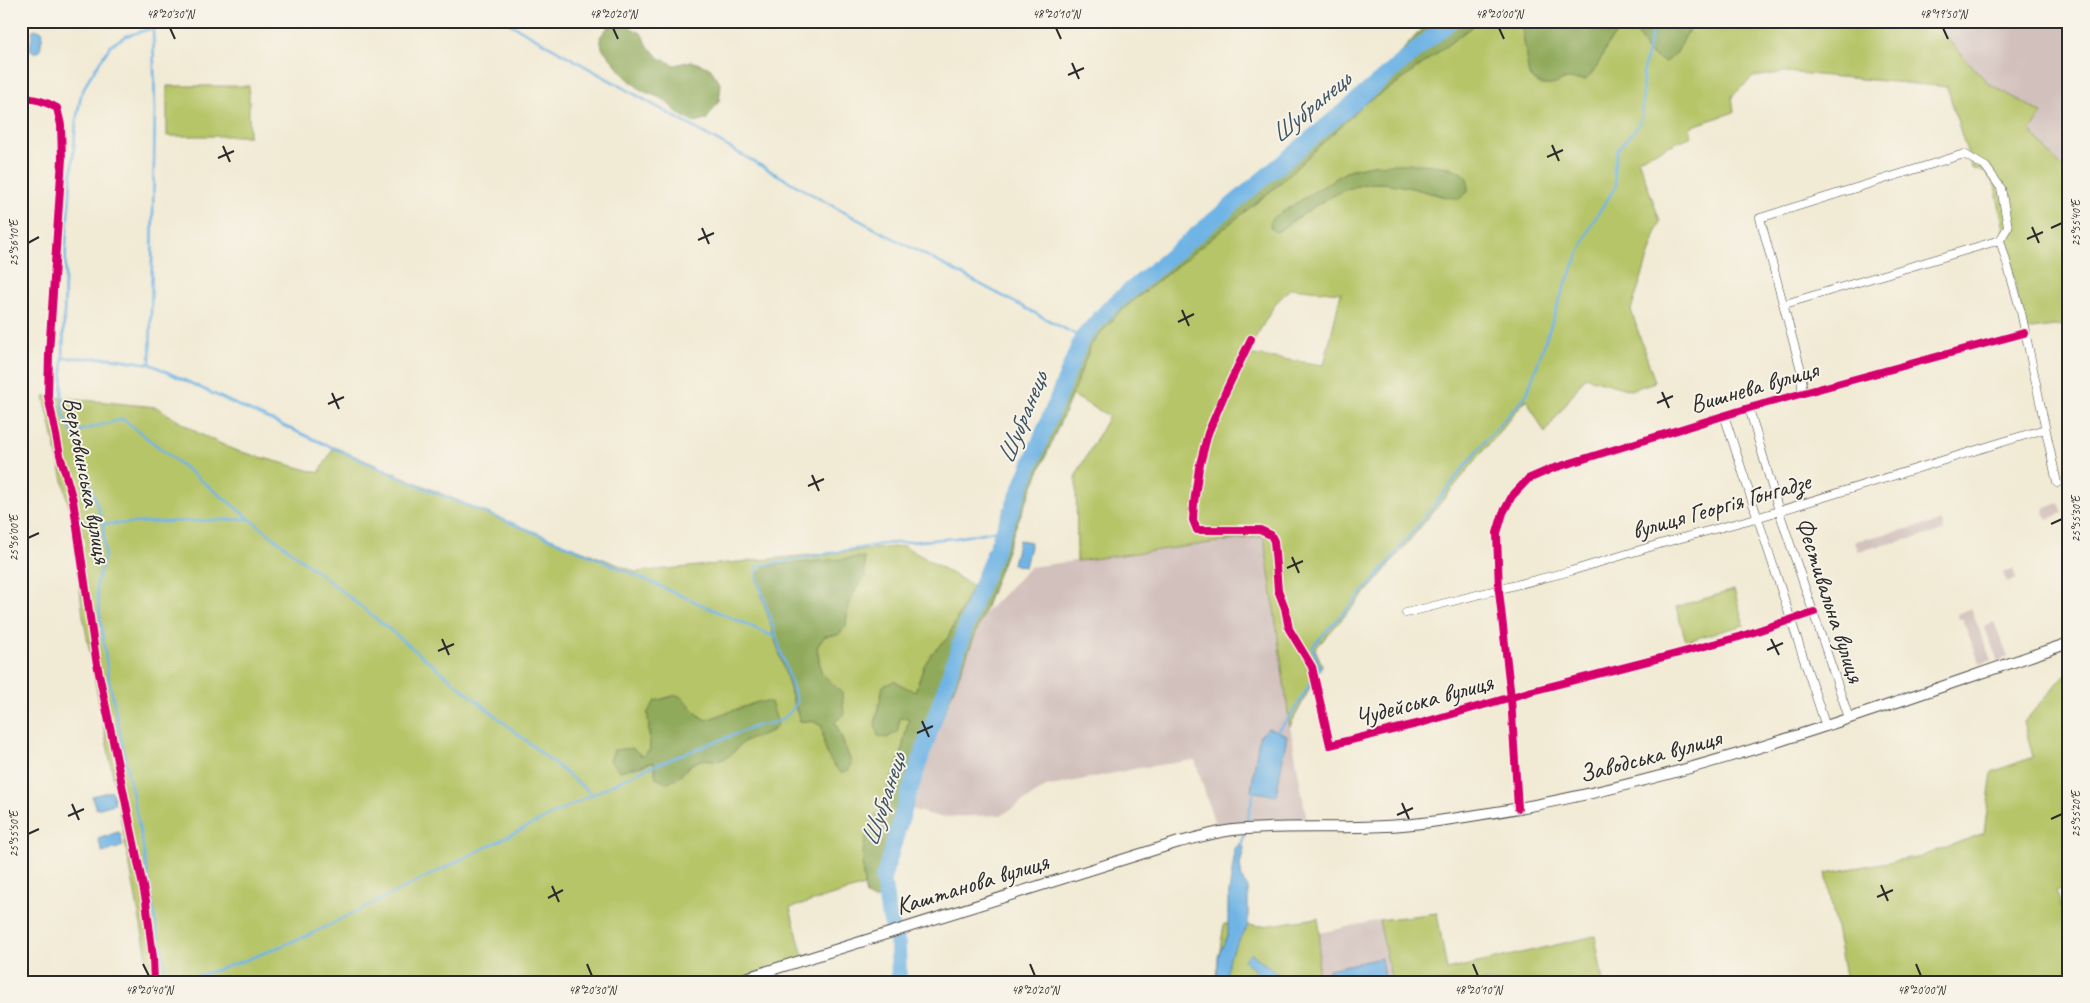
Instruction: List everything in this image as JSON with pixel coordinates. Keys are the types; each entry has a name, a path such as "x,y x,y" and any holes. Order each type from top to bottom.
{"main road":[{"name":"Заводська вулиця","path":"1229,831 1388,826 1476,816 1586,796 1699,766 1826,726 2069,643"},
{"name":"Каштанова вулиця","path":"733,982 1179,842 1229,831"}],"street":[{"name":"Верховинська вулиця","path":"21,98 33,98 57,108 61,125 62,159 49,353 48,396 60,455 73,500 96,659 146,902 154,982"},
{"path":"1785,304 2000,240 2008,226 2001,188 1986,167 1964,154 1760,218 1785,304 1802,374 1802,393"},
{"path":"2000,240 2021,312 2057,483"},
{"name":"Вишнева вулиця","path":"1518,808 1511,698 1499,591 1497,533 1503,513 1512,496 1528,479 1551,469 1724,415 2024,332"},
{"name":"Чудейська вулиця","path":"1251,339 1224,393 1208,433 1199,468 1193,520 1197,530 1260,530 1270,535 1274,541 1278,590 1285,608 1289,630 1312,667 1331,746 1703,646 1814,612"},
{"name":"Фестивальна вулиця","path":"1749,408 1780,511 1848,718"},
{"name":"Фестивальна вулиця","path":"1724,415 1756,518 1826,726"},
{"name":"вулиця Георгія Гонгадзе","path":"1406,613 1499,591 1756,518 2045,429"}],"shaded area":[{"path":"1931,21 2069,21 2069,176 2031,131 2042,113 1988,83"},
{"path":"2059,503 2063,513 2047,519 2043,509"},
{"path":"1942,521 1944,531 1858,551 1855,541"},
{"path":"1264,536 1290,726 1308,827 1217,831 1195,760 1139,768 1046,787 1002,815 940,817 910,809 933,741 983,615 1030,567"},
{"path":"2013,569 2016,579 2007,583 2003,573"},
{"path":"1971,608 1991,660 1980,664 1962,618 1959,619 1957,614"},
{"path":"1994,622 2008,657 1998,661 1984,626"},
{"path":"1379,920 1392,982 1317,982 1320,933"}],"green space":[{"path":"613,21 618,21 641,33 648,46 661,59 675,65 691,61 710,68 721,85 719,101 706,120 693,122 679,114 663,99 641,90 626,77 602,48 600,37"},
{"path":"1429,21 1479,21 1399,82 1364,104 1277,186 1118,313 1091,345 1072,395 1017,523 933,741 910,809 890,879 891,894 874,900 866,896 863,877 863,857 866,838 875,816 890,799 887,789 900,758 909,719 900,718 897,732 887,738 878,736 875,725 883,686 894,681 915,692 924,666 933,652 947,639 973,586 1074,339 1109,303 1358,100"},
{"path":"1479,21 1521,21 1529,76 1540,84 1546,85 1560,82 1596,68 1608,44 1625,21 1631,22 1649,54 1676,54 1692,23 1696,21 1931,21 1988,83 2042,113 2031,131 2069,176 2069,324 2024,330 1995,185 1986,173 1972,168 1947,87 1786,72 1753,77 1732,96 1734,112 1690,127 1692,136 1638,159 1660,221 1631,310 1655,382 1630,390 1585,377 1545,433 1526,399 1376,581 1315,649 1322,665 1290,726 1264,536 1077,561 1076,475 1109,416 1072,395 1091,345 1118,313 1277,186 1364,104 1399,82","holes":["1372,165 1451,167 1465,176 1444,197 1412,188 1380,183 1366,184 1339,193 1326,200 1277,232 1270,228 1272,219 1349,170","1291,288 1341,293 1324,365 1246,354 1275,304"]},
{"path":"1521,21 1625,21 1608,44 1596,68 1586,80 1564,79 1554,84 1546,85 1529,76"},
{"path":"1630,21 1696,21 1692,24 1676,54 1665,62 1649,54"},
{"path":"167,86 249,86 249,136 167,136"},
{"path":"1422,164 1449,168 1466,177 1468,192 1459,199 1399,185 1365,184 1338,193 1325,200 1276,232 1270,228 1271,219 1349,170 1372,165"},
{"path":"44,396 156,407 200,434 234,450 319,473 334,447 477,509 636,572 904,546 973,586 947,639 933,652 924,666 915,692 906,688 883,686 875,725 897,732 900,718 909,718 900,758 887,789 890,799 887,806 874,817 862,863 864,886 790,908 805,964 751,982 148,982 146,952 83,616 72,520","holes":["764,566 865,577 851,600 847,613 846,627 838,635 825,636 817,647 821,672 842,693 835,721 851,762 824,745 822,726 812,721 800,721 792,699","677,695 706,720 758,702 774,730 743,742 733,753 720,760 706,758 692,764 677,779 666,783 656,778 654,762 634,769 632,748 642,756 650,750 648,712 655,701"]},
{"path":"864,557 865,577 851,600 847,613 846,627 838,635 825,636 817,647 821,672 842,693 844,714 835,722 851,762 849,770 841,773 828,757 822,726 812,721 800,721 756,577 764,566"},
{"path":"1734,590 1744,625 1686,641 1676,607"},
{"path":"2069,670 2069,886 2056,891 2069,929 2069,982 1846,982 1826,873 1922,856 1984,833 1992,772 2033,757 2024,722"},
{"path":"677,695 706,720 758,702 771,702 778,724 768,733 745,741 724,759 698,761 666,783 656,778 654,762 620,771 610,761 614,750 632,748 642,756 650,750 648,712 655,701"},
{"path":"1437,913 1447,970 1595,936 1603,982 1392,982 1379,920"},
{"path":"1318,918 1320,933 1317,982 1215,982 1224,924 1264,926"}],"water":[{"path":"33,30 43,32 40,50 32,52 30,49"},
{"path":"1019,540 1031,542 1025,567 1013,564"},
{"path":"1268,728 1287,735 1276,796 1251,791 1259,737"},
{"path":"112,791 115,804 96,809 92,796"},
{"path":"120,833 123,846 103,853 98,839"},
{"path":"1239,844 1242,844 1244,848 1240,865 1242,879 1248,888 1248,926 1229,957 1226,982 1217,982 1218,956 1228,935 1228,900 1234,850"},
{"path":"1251,953 1288,982 1267,982 1244,960"},
{"path":"1381,958 1384,977 1360,982 1328,982 1329,969"}],"waterway":[{"path":"177,21 126,36 111,45 89,78 81,95 76,122 66,242 63,412 80,451 103,524 249,519"},
{"path":"505,21 838,209 1082,338"},
{"name":"Шубранець","path":"899,982 898,945 888,911 883,879 909,793 974,603 1082,338 1109,308 1451,21"},
{"path":"1316,675 1320,668 1312,647 1375,579 1486,440 1527,394 1563,290 1592,223 1616,186 1614,169 1617,150 1637,127 1642,118 1643,75 1651,34 1651,21"},
{"path":"150,364 155,110 153,27"},
{"path":"62,358 111,358 150,364 239,406 428,490 571,547 775,637"},
{"path":"72,433 123,419 353,600 593,795"},
{"path":"103,524 105,556 96,585 108,674 142,841 158,935 169,982"},
{"path":"180,982 246,960 309,935 640,771 759,725 781,720 790,713 797,702 756,574 758,566 883,544 956,538 1005,529"},
{"path":"1277,731 1290,717 1313,679"},
{"path":"1246,825 1254,791"},
{"path":"1242,844 1244,833"}],"cycle path":[{"path":"21,98 40,100 57,108 61,125 62,159 49,353 48,396 60,455 73,500 96,659 146,901 154,982"},
{"path":"1518,808 1511,698 1499,591 1497,533 1503,513 1512,496 1528,479 1551,469 1749,408 2024,333"},
{"path":"1251,339 1208,433 1199,468 1193,520 1197,530 1260,530 1271,535 1274,541 1278,590 1285,608 1289,629 1312,667 1330,745 1421,723 1532,691 1739,637 1814,612"}]}
